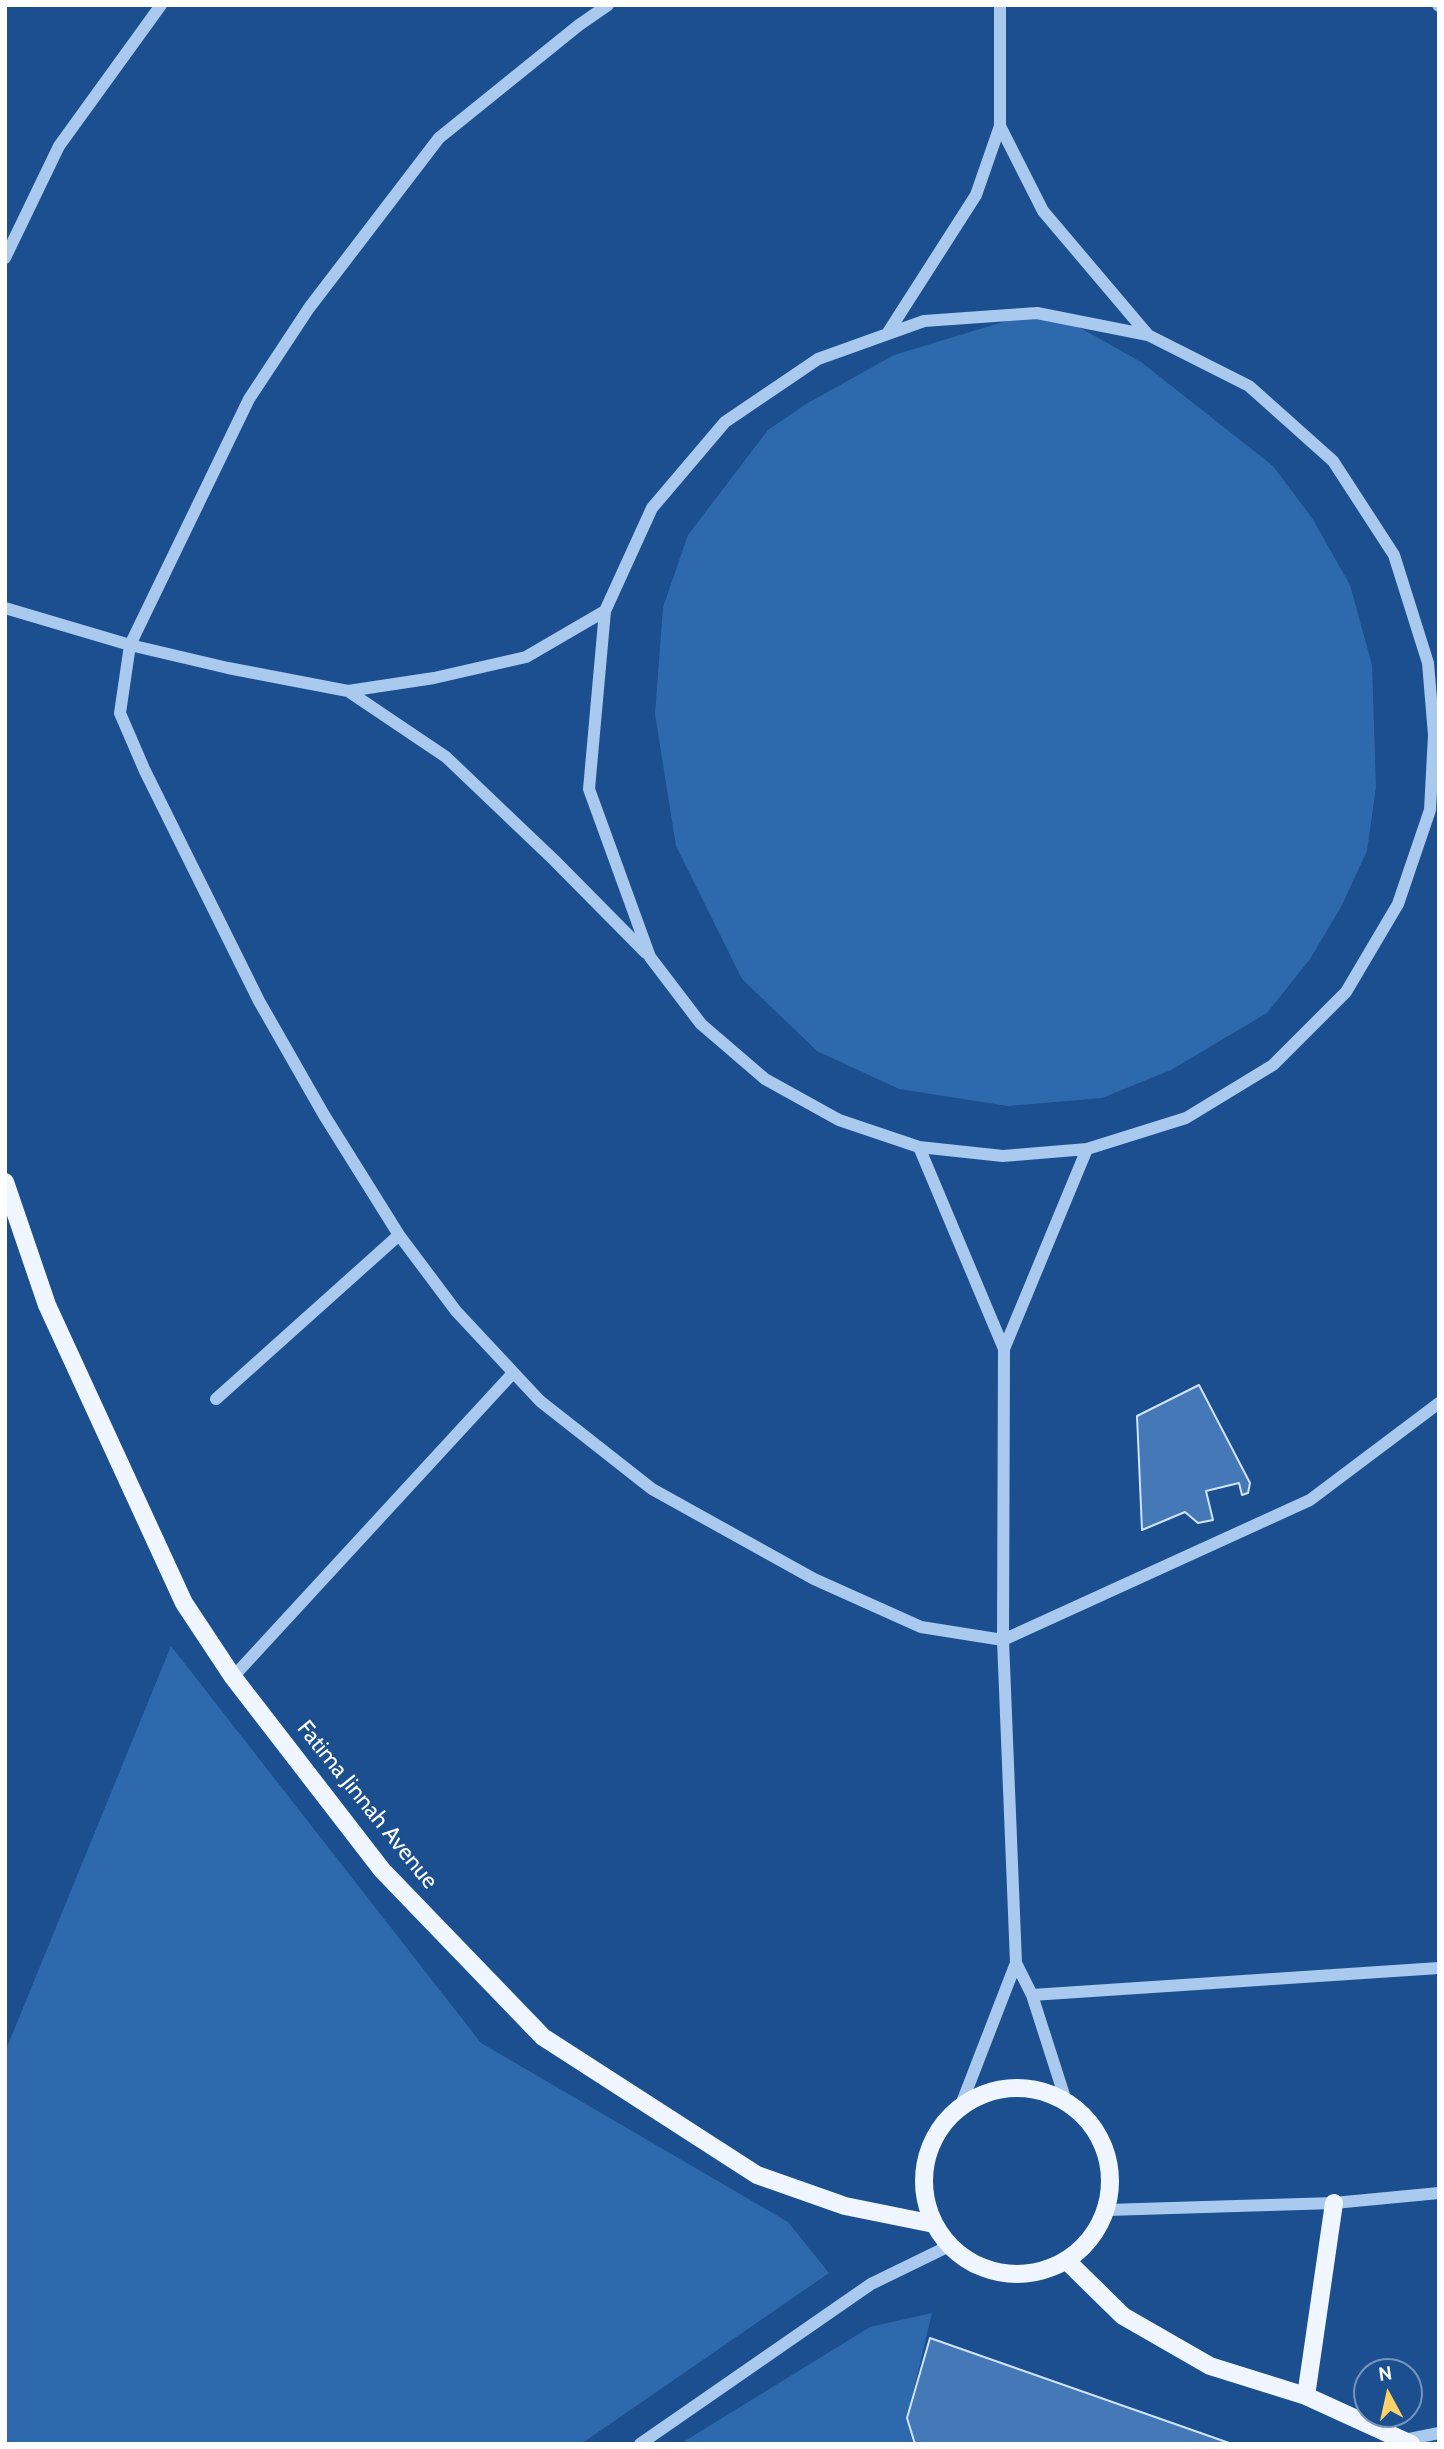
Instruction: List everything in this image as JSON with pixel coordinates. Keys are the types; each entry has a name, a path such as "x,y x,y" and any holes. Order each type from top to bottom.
{"main road":[{"name":"Fatima Jinnah Avenue","path":"5,1182 47,1305 184,1603 233,1677 382,1870 543,2037 757,2175 845,2206 934,2224"},
{"path":"1028,2087 1065,2098 1088,2118 1105,2146 1112,2178 1107,2210 1091,2238 1067,2261 1037,2273 1005,2274 975,2265 949,2246 934,2224 924,2192 925,2160 938,2130 961,2105 993,2090 1028,2087"},
{"path":"1306,2396 1334,2203"},
{"path":"1067,2261 1123,2316 1210,2366 1306,2396 1408,2442"}],"street":[{"path":"5,258 60,146 161,5"},
{"path":"608,5 579,25 439,138 309,308 249,399 130,645 120,713 145,771 259,1001 324,1115 399,1235 456,1311 540,1401 652,1489 814,1579 921,1627 1003,1640 1310,1500 1439,1404"},
{"path":"887,334 976,195 1000,125 1000,5"},
{"path":"1000,125 1043,211 1148,335"},
{"path":"348,691 446,757 650,957 701,1024 765,1079 839,1120 919,1147 1003,1156 1087,1149 1186,1118 1273,1065 1346,992 1398,904 1434,808 1434,734 1433,664 1394,555 1334,461 1249,386 1148,335 1037,313 924,321 818,359 725,422 652,508 605,611 589,789 650,957"},
{"path":"5,608 130,645 228,668 348,691 434,678 526,657 605,611"},
{"path":"919,1147 1004,1349"},
{"path":"961,2105 1016,1963 1003,1640 1004,1349 1087,1149"},
{"path":"216,1399 399,1235"},
{"path":"233,1677 513,1373"},
{"path":"1016,1963 1032,1995 1065,2098"},
{"path":"1032,1995 1439,1968"},
{"path":"1107,2210 1334,2203 1439,2193"},
{"path":"639,2444 872,2284 949,2246"},
{"path":"1408,2442 1439,2433"}],"shaded area":[{"path":"1023,316 1077,326 1141,362 1273,466 1312,518 1350,585 1372,665 1376,787 1367,851 1341,907 1310,959 1267,1013 1171,1070 1102,1098 1008,1106 899,1089 817,1051 742,979 676,846 655,714 663,607 688,535 768,430 806,404 894,355"},
{"path":"171,1646 481,2043 788,2222 829,2273 581,2444 5,2444 5,2052"},
{"path":"932,2313 907,2418 915,2444 680,2444 870,2327"}],"building":[{"path":"1199,1385 1250,1483 1248,1493 1242,1495 1239,1483 1206,1491 1213,1520 1198,1523 1185,1512 1142,1530 1137,1416"},
{"path":"930,2338 1232,2444 915,2444 907,2418"}]}
